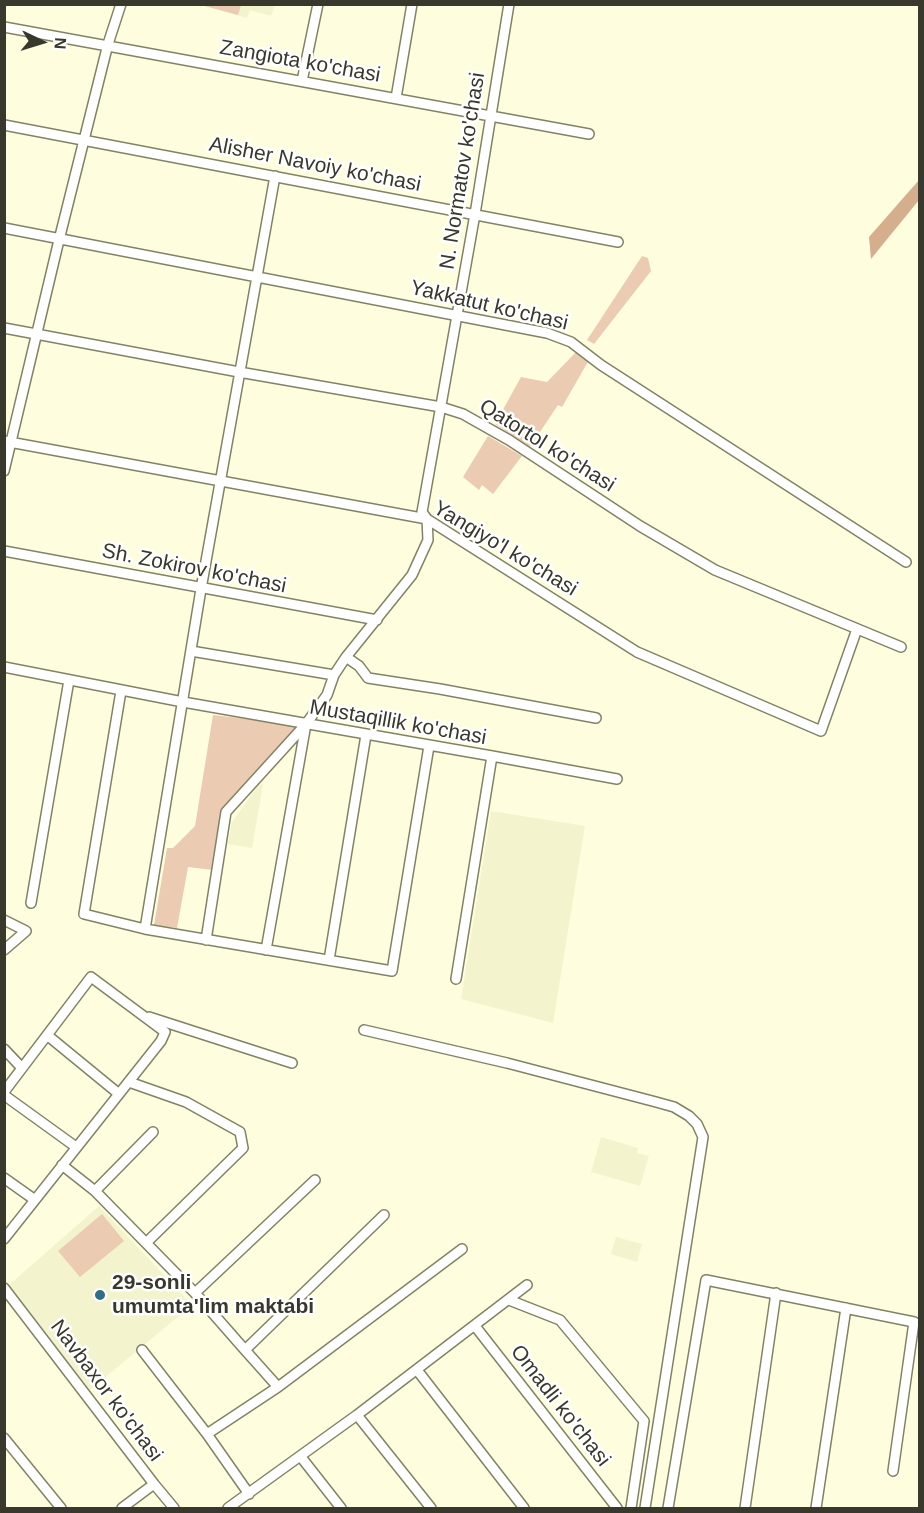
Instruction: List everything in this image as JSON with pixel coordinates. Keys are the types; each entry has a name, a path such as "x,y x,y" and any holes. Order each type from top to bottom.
{"street":[{"path":"4,471 8,442 38,334 108,44 121,4"},
{"path":"302,81 318,4"},
{"path":"396,98 412,4"},
{"name":"N. Normatov ko'chasi","path":"427,519 422,512 458,314 509,4"},
{"name":"Zangiota ko'chasi","path":"4,27 108,44 589,134"},
{"name":"Alisher Navoiy ko'chasi","path":"4,125 618,242"},
{"path":"145,929 201,589 275,176"},
{"name":"Yakkatut ko'chasi","path":"4,228 458,314 547,333 572,342 601,365 906,562"},
{"name":"Qatortol ko'chasi","path":"4,328 239,372 441,406 463,414 509,440 632,521 715,570 901,647"},
{"name":"Yangiyo'l ko'chasi","path":"8,442 427,519 637,652 821,731 857,629"},
{"path":"206,940 226,812 306,724 327,695 334,675 346,657 412,575 428,540 427,519"},
{"name":"Sh. Zokirov ko'chasi","path":"4,551 377,620"},
{"path":"191,651 334,675"},
{"path":"346,657 359,666 368,678 596,718"},
{"name":"Mustaqillik ko'chasi","path":"4,667 121,691 492,756 456,980"},
{"path":"31,903 69,680"},
{"path":"121,691 84,914 145,929 206,940 392,970 429,746"},
{"path":"266,950 306,724"},
{"path":"329,960 366,735"},
{"path":"492,756 618,779"},
{"path":"4,920 26,931 4,950"},
{"path":"4,1239 161,1041 165,1032 91,977 4,1093 76,1148"},
{"path":"141,1015 292,1063"},
{"path":"364,1030 507,1063 674,1107 697,1124 703,1137 645,1509"},
{"path":"47,1035 119,1094"},
{"path":"4,1049 22,1068"},
{"path":"129,1082 186,1102 240,1132 243,1148 146,1243"},
{"path":"95,1191 153,1132"},
{"path":"62,1165 95,1191 195,1293 278,1387"},
{"path":"4,1178 35,1200"},
{"path":"195,1293 315,1180"},
{"path":"245,1350 384,1215"},
{"path":"207,1434 278,1387 462,1249"},
{"path":"668,1509 706,1280 914,1322 893,1471"},
{"path":"228,1509 241,1505 249,1494 417,1370 527,1285"},
{"name":"Navbaxor ko'chasi","path":"4,1287 154,1484 122,1509"},
{"path":"745,1509 776,1293"},
{"path":"509,1300 560,1320 644,1421 631,1509"},
{"path":"816,1509 846,1308"},
{"name":"Omadli ko'chasi","path":"475,1326 617,1509"},
{"path":"142,1350 207,1434 249,1494"},
{"path":"417,1370 524,1509"},
{"path":"357,1415 431,1509"},
{"path":"4,1438 61,1509"},
{"path":"301,1457 340,1509"},
{"path":"154,1484 174,1509"}],"shaded area":[{"path":"201,5 275,5 271,16 250,10 247,18"},
{"path":"201,5 241,5 238,15"},
{"path":"919,180 919,200 871,259 869,237"},
{"path":"642,256 648,258 651,271 594,344 587,340"},
{"path":"577,351 589,360 562,407 558,405 530,447 495,424 521,377 547,382"},
{"path":"488,436 522,456 493,494 482,485 479,490 463,477"},
{"path":"213,715 301,725 223,811 213,870 188,867 177,928 154,925 167,848 173,848 195,826"},
{"path":"259,784 263,785 252,848 228,844 232,822"},
{"path":"491,811 585,826 553,1023 461,999"},
{"path":"601,1137 638,1148 637,1153 649,1156 640,1186 591,1172"},
{"name":"29-sonli umumta'lim maktabi","path":"99,1206 192,1305 90,1390 9,1285"},
{"path":"102,1214 124,1241 80,1277 58,1251"},
{"path":"616,1237 642,1244 637,1262 611,1254"}],"place":[{"name":"29-sonli umumta'lim maktabi","path":"100,1295"}]}
